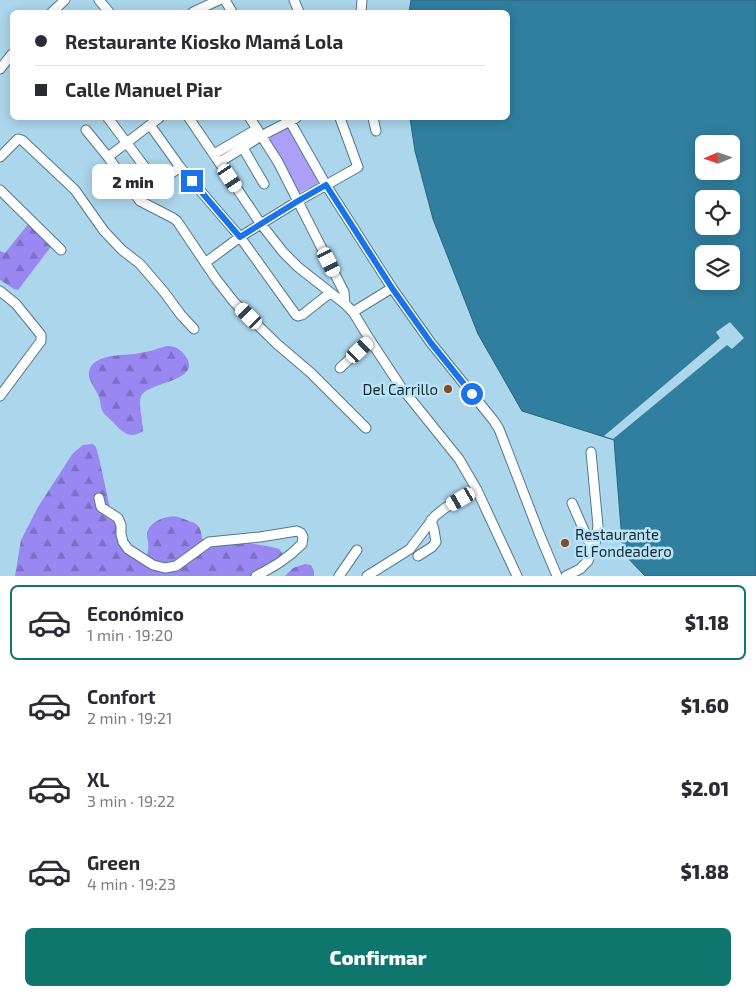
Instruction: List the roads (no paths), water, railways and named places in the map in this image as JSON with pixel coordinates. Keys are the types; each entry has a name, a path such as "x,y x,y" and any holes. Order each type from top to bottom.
{"street":[{"path":"54,10 65,0"},
{"path":"99,0 107,10"},
{"path":"197,10 219,0"},
{"path":"0,69 10,56"},
{"path":"110,120 156,182 159,182 180,167"},
{"path":"108,157 156,120"},
{"path":"190,120 261,224 283,252 298,267 353,312 401,387 459,459 477,490 518,576"},
{"path":"251,120 278,162 298,201 344,292 345,304"},
{"path":"214,154 290,120"},
{"path":"293,120 326,185 392,288 431,343 494,422 557,576"},
{"path":"205,263 240,237 358,167 341,120"},
{"path":"373,120 376,131"},
{"path":"150,125 180,167 240,237 298,316 302,315 330,293"},
{"path":"86,130 140,201 177,221 234,302 277,344 311,372 366,428"},
{"path":"220,162 242,148 259,133"},
{"path":"0,157 18,139 22,140 75,190 104,232 140,264 194,329"},
{"path":"242,148 264,184"},
{"path":"0,190 61,250"},
{"path":"353,312 392,288"},
{"path":"0,292 16,304 41,335 41,341 0,396"},
{"path":"340,368 370,340"},
{"path":"566,576 580,570 593,552 598,526 591,452"},
{"path":"367,576 410,549 435,516 445,508 477,490"},
{"path":"99,498 101,507 118,518 121,534 128,549 153,565 165,568 176,566 209,542 297,531 301,533 303,537 302,544 287,558 256,576"},
{"path":"572,503 593,552"},
{"path":"418,556 436,542 434,530 429,524"},
{"path":"338,576 358,550"}],"water":[{"path":"411,0 756,0 756,576 645,576 623,553 614,440 522,411 478,334 433,219 415,151 410,120 510,120 510,10 409,10"}],"place":[{"name":"Del Carrillo","path":"448,389"},
{"name":"Restaurante El Fondeadero","path":"565,543"}]}
